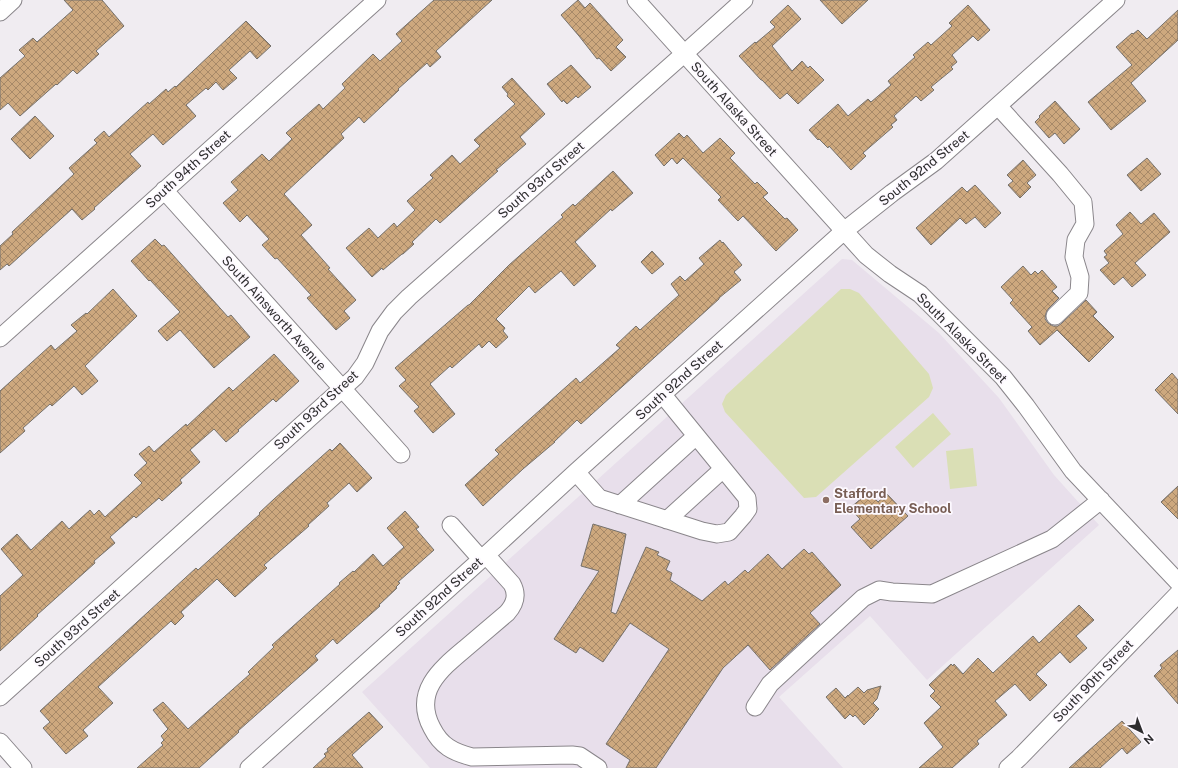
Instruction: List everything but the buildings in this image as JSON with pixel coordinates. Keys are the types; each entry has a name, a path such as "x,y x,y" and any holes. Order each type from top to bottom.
{"street":[{"path":"0,12 13,0"},
{"name":"South 94th Street","path":"0,338 377,0"},
{"name":"South Alaska Street","path":"636,0 866,255 876,264 920,294 1003,377 1073,471 1178,582"},
{"name":"South 93rd Street","path":"0,697 355,377 365,363 380,331 394,312 409,297 744,0"},
{"name":"South 92nd Street","path":"249,768 844,231 936,161 1116,0"},
{"path":"998,106 1060,174 1083,202 1085,224 1076,240 1074,256 1080,277 1079,294 1055,316"},
{"name":"South Ainsworth Avenue","path":"164,190 401,454"},
{"path":"576,472 598,498 702,531 716,534 730,532 748,509 747,498 662,395"},
{"path":"620,505 696,436"},
{"path":"667,520 723,469"},
{"path":"755,707 770,684 863,598 879,590 932,594 1052,539 1101,500"},
{"path":"451,525 512,584 516,594 514,604 507,613 443,667 432,681 426,701 426,710 433,730 439,740 455,752 472,757 572,755 580,756 598,768"},
{"name":"South 90th Street","path":"1019,765 1178,594"},
{"path":"0,742 23,768"}],"shaded area":[{"name":"Stafford Elementary School","path":"842,259 852,260 939,333 999,398 1054,475 1099,525 927,680 870,616 779,697 843,768 430,768 362,692"}],"green space":[{"path":"841,289 850,289 859,293 929,374 933,388 929,397 816,497 804,498 725,412 722,404 726,395"},
{"path":"933,413 951,434 913,468 895,447"},
{"path":"973,448 977,486 950,489 946,451"}],"place":[{"name":"Stafford Elementary School","path":"826,500"}]}
